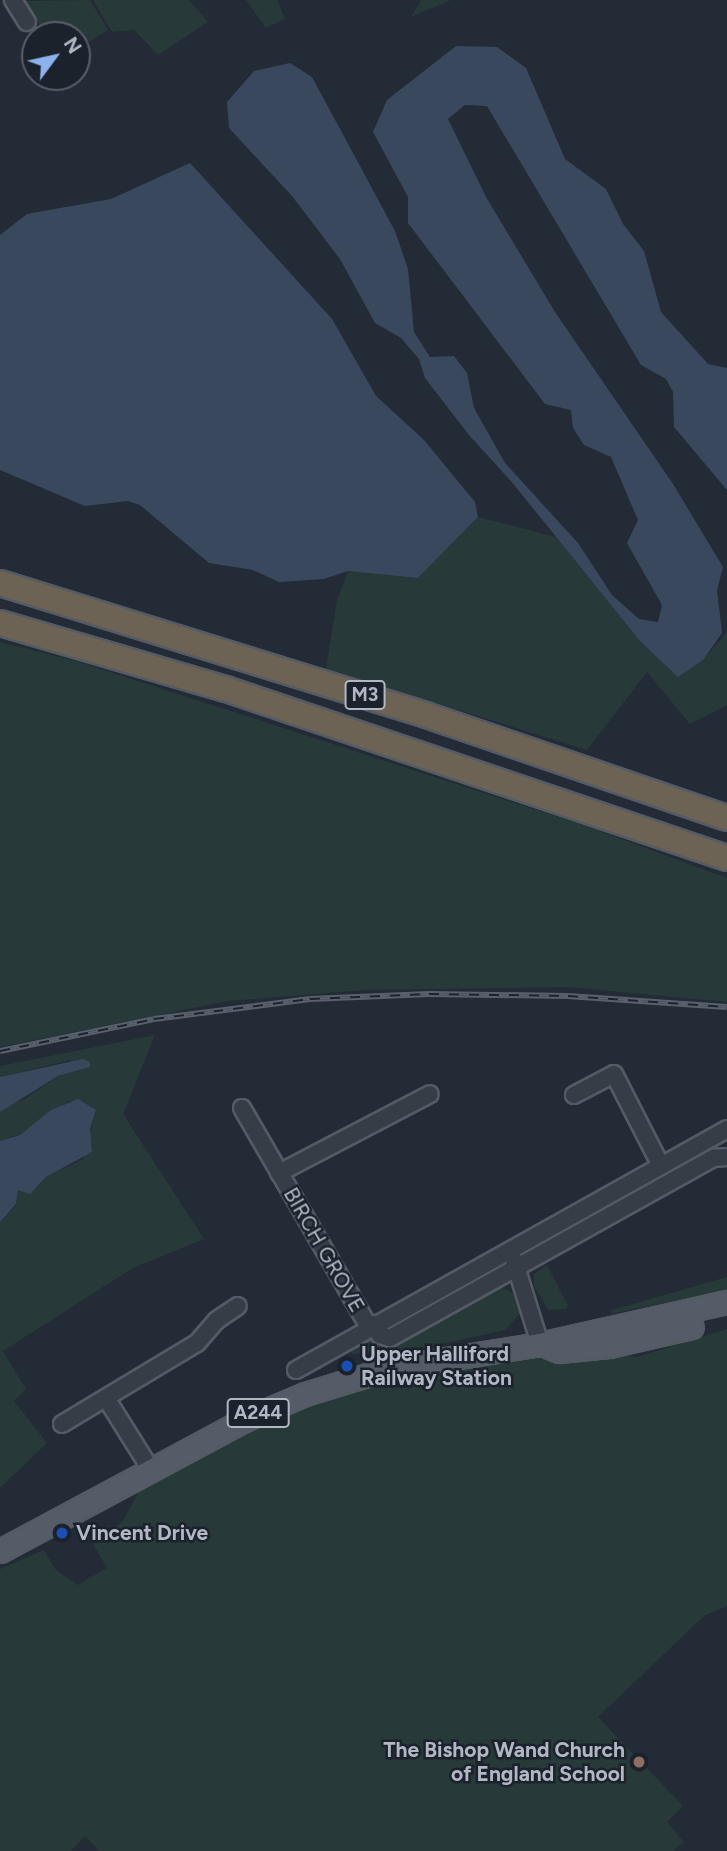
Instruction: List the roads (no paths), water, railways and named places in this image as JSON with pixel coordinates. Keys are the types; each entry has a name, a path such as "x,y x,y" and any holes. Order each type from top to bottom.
{"highway":[{"name":"M3","path":"0,583 426,715 727,818"},
{"name":"M3","path":"0,623 239,693 727,858"}],"main road":[{"name":"A244","path":"0,1551 267,1409 356,1376 440,1358 540,1344 727,1302"},
{"name":"A244","path":"540,1344 559,1350 609,1346 727,1317"}],"street":[{"path":"13,0 26,21"},
{"path":"574,1095 614,1074 660,1164"},
{"name":"BIRCH GROVE","path":"279,1173 430,1094"},
{"name":"BIRCH GROVE","path":"242,1108 371,1325"},
{"path":"296,1370 371,1325 727,1129"},
{"path":"371,1325 380,1335 390,1338 721,1157 707,1140"},
{"path":"509,1249 518,1268 540,1344"},
{"path":"62,1424 197,1343 217,1320 238,1306"},
{"path":"106,1398 151,1470"}],"water":[{"path":"456,46 497,47 526,68 565,159 606,189 623,224 644,251 661,312 708,364 727,368 727,490 674,427 673,392 666,379 641,365 487,106 465,105 448,119 486,197 555,312 673,484 723,567 717,590 722,633 703,660 678,677 640,641 511,481 469,435 425,378 419,359 401,338 375,323 340,259 292,196 229,128 227,102 254,71 290,63 312,77 395,231 408,269 414,332 430,357 454,356 467,373 474,408 505,463 578,543 612,595 639,619 658,622 662,605 627,543 638,520 611,457 584,445 573,428 571,410 545,404 408,223 408,197 373,132 387,100"},
{"path":"190,163 332,319 376,396 424,440 475,502 478,517 418,578 348,571 324,579 279,582 253,570 209,563 140,505 128,501 85,506 0,470 0,235 27,214 111,199"},
{"path":"83,1059 90,1062 90,1067 58,1076 0,1112 0,1077"},
{"path":"78,1099 96,1110 90,1129 92,1152 46,1177 30,1194 18,1190 16,1204 0,1222 0,1141 20,1135 51,1110"}],"railway":[{"path":"0,1051 154,1019 310,999 429,994 568,996 727,1007"}],"place":[{"name":"Upper Halliford Railway Station","path":"347,1366"},
{"name":"Vincent Drive","path":"62,1533"},
{"name":"The Bishop Wand Church of England School","path":"639,1762"}]}
